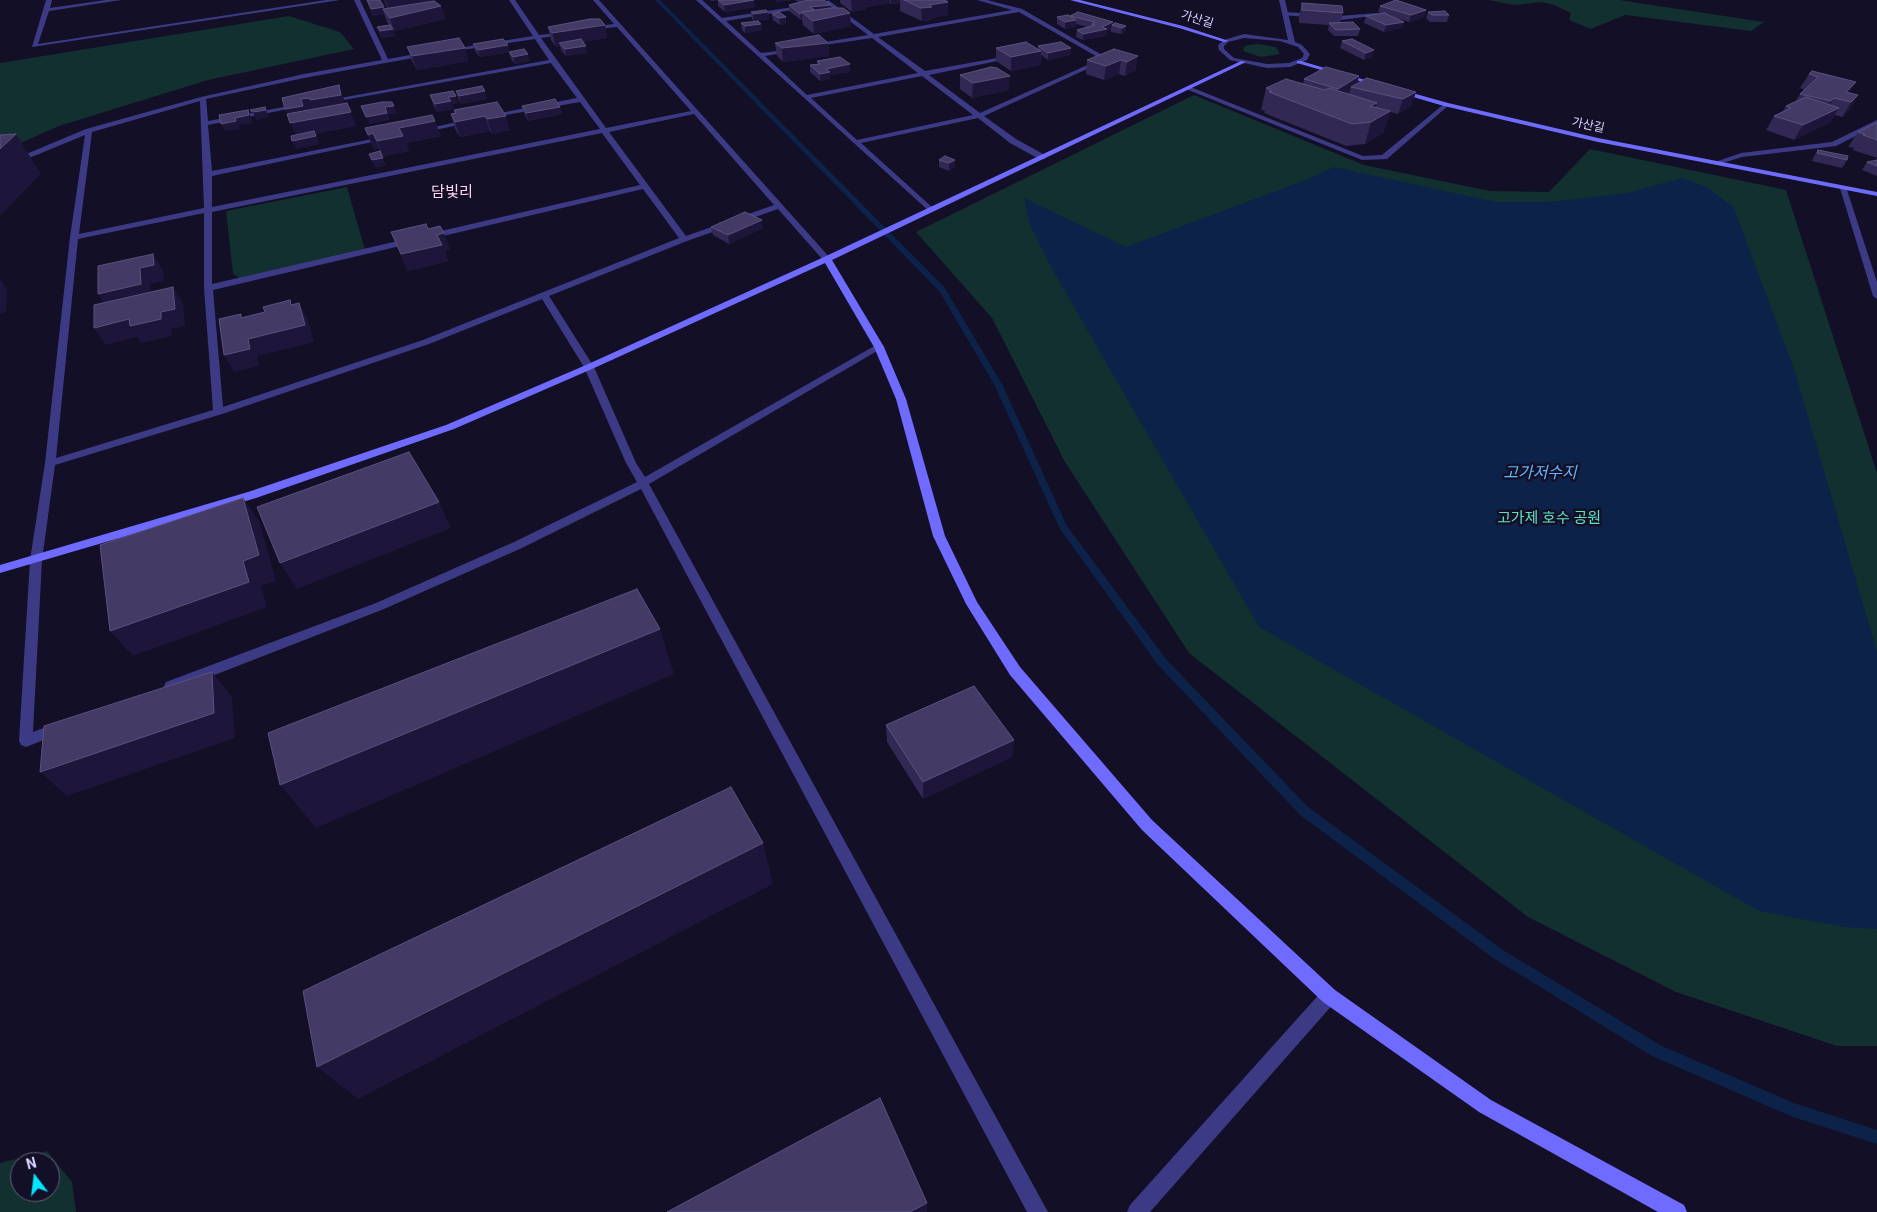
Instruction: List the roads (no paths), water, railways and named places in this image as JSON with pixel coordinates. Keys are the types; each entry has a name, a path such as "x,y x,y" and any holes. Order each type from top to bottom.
{"street":[{"path":"49,0 34,46 337,0"},
{"path":"47,10 118,0"},
{"path":"357,0 386,61"},
{"path":"512,0 553,61 583,99 684,239"},
{"path":"596,0 827,260 879,347 901,399 939,536 972,604 1015,671 1147,825 1329,996 1485,1106 1678,1212"},
{"path":"699,0 762,55 930,210"},
{"path":"856,142 981,115 1106,59 1020,10 980,0"},
{"name":"가산길","path":"1073,0 1181,26 1226,41"},
{"path":"1282,0 1292,42"},
{"path":"818,4 832,2 874,36 981,115 1012,141 1042,157"},
{"path":"721,20 809,6"},
{"path":"808,47 1020,10"},
{"path":"1286,14 1340,18 1377,15"},
{"path":"582,30 618,25"},
{"path":"443,51 573,32"},
{"path":"1256,36 1292,42 1305,50 1307,54 1299,62 1273,66 1243,62 1224,54 1221,49 1221,45 1226,41 1256,36"},
{"path":"1070,45 1080,43"},
{"path":"762,55 799,49"},
{"path":"0,168 89,131 202,98 433,53"},
{"path":"806,97 1022,54"},
{"path":"318,102 553,61"},
{"path":"0,569 36,560 252,495 450,427 589,367 849,250 916,216 1243,62"},
{"name":"가산길","path":"1299,62 1446,105 1554,130 1877,194"},
{"path":"1188,88 1362,158 1384,157 1446,105"},
{"path":"202,98 208,174 208,288 218,412"},
{"path":"410,134 583,99"},
{"path":"205,124 309,104"},
{"path":"74,237 695,112"},
{"path":"1716,163 1741,155 1833,144 1850,138 1877,122"},
{"path":"73,723 26,741 36,560 50,463 74,237 89,131"},
{"path":"208,174 400,136"},
{"path":"208,288 644,186"},
{"path":"1842,187 1877,296"},
{"path":"50,463 218,412 426,342 684,239 778,206"},
{"path":"545,296 589,367 631,463 644,483 1038,1212"},
{"path":"157,691 380,606 518,545 644,483 879,347"},
{"path":"1137,1212 1329,996"}],"water":[{"name":"고가저수지","path":"1334,167 1496,202 1550,202 1627,193 1682,178 1707,187 1734,208 1795,372 1877,652 1877,929 1844,927 1759,911 1259,627 1052,269 1030,225 1024,198 1126,247 1303,181"}],"waterway":[{"path":"657,0 942,290 998,384 1063,527 1162,662 1304,811 1498,954 1657,1051 1793,1110 1877,1137"}],"district":[{"name":"담빛리","path":"452,193"}],"park label":[{"name":"고가제 호수 공원","path":"1549,519"}]}
